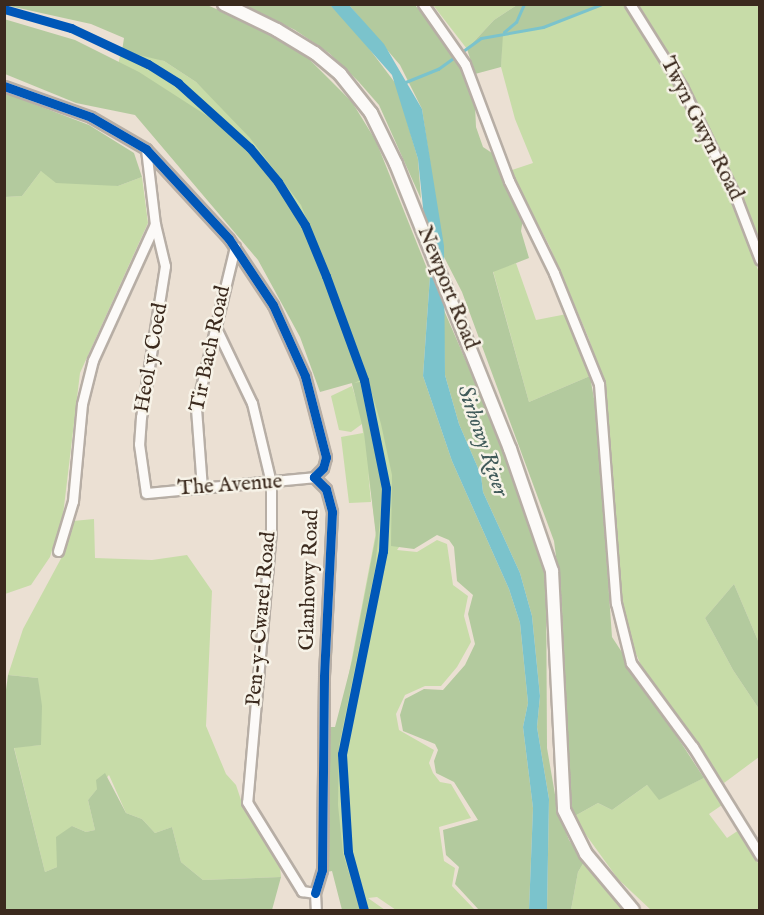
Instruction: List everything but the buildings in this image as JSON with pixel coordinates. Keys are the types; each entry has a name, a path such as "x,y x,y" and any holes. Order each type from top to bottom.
{"main road":[{"name":"Newport Road","path":"224,4 296,41 340,74 371,113 410,196 521,478 552,571 557,624 556,716 564,810 586,854 633,910"}],"street":[{"path":"423,4 465,64 509,181 554,273 596,375 616,603 631,663 693,747 759,855"},
{"name":"Twyn Gwyn Road","path":"630,4 682,87 737,200 759,260"},
{"path":"4,86 90,117 146,149 235,247 273,305 305,376 326,457 323,468 314,477"},
{"name":"Heol y Coed","path":"146,149 155,224 165,266 141,417 139,444 146,493"},
{"path":"58,550 73,501 82,404 93,360 155,224"},
{"name":"Tir Bach Road","path":"202,488 196,408 235,247"},
{"name":"Pen-y-Cwarel Road","path":"216,328 252,403 271,483 271,530 247,802 302,891 315,892"},
{"name":"The Avenue","path":"146,493 271,483 314,477"},
{"name":"Glanhowy Road","path":"314,477 326,489 332,512 324,665 322,870 315,892 316,910"}],"green space":[{"path":"5,5 207,5 272,33 307,57 352,102 376,141 430,276 423,376 452,461 509,589 520,623 528,703 523,727 533,808 529,910 479,910 455,884 459,867 446,855 443,830 478,820 454,782 436,773 434,761 438,750 435,744 403,731 400,715 405,699 424,689 443,690 465,665 475,644 468,614 473,595 457,581 454,547 449,540 437,535 414,549 391,546 392,475 381,424 363,363 301,205 250,138 196,82 164,61 122,51 124,38 91,24"},
{"path":"244,5 330,5 352,26 396,84 418,159 421,199 379,105 358,81 329,53 295,30"},
{"path":"349,5 415,5 457,56 475,105 476,127 483,147 495,155 523,219 521,231 529,258 493,272 529,402 590,376 596,410 612,637 704,778 659,800 647,785 612,810 598,803 573,817 563,718 562,603 554,541 462,292 444,257 422,109 400,65"},
{"path":"433,5 517,5 494,20 467,49"},
{"path":"517,5 602,5 543,27 503,34 501,67 475,74 467,49 494,20"},
{"path":"602,5 627,5 669,69 739,214 759,273 759,643 734,584 705,618 733,670 759,709 759,757 724,783 644,672 624,626 603,384 589,339 549,245 509,171 533,163 515,119 501,67 502,34 543,27"},
{"path":"639,5 759,5 759,240 687,84"},
{"path":"4,19 75,40 139,72 226,128 277,184 303,227 335,306 361,380 354,383 360,382 383,490 375,569 339,746 338,805 343,853 360,910 342,910 332,871 327,872 327,727 335,727 352,661 376,536 364,433 352,383 320,392 300,337 258,260 135,115 76,103 5,74"},
{"path":"122,47 164,61 196,82 302,185 370,366 407,536 397,550 417,552 437,540 447,544 453,585 468,596 464,616 471,642 457,667 441,686 425,686 405,695 396,714 399,730 434,750 429,763 433,773 440,782 451,784 471,818 439,827 444,861 455,868 452,886 475,910 396,910 377,897 368,898 385,910 356,910 330,864 338,731 376,532 368,471 371,502 349,503 341,437 363,433 362,424 351,432 339,430 331,396 352,386 361,415 352,384 324,304 118,65"},
{"path":"5,93 89,125 134,153 142,177 118,186 56,183 41,171 22,196 5,197"},
{"path":"41,171 118,186 142,177 148,223 80,373 63,515 50,557 31,585 5,594 5,197 22,196"},
{"path":"516,263 536,320 567,314 590,376 529,402 493,271"},
{"path":"443,308 512,467 546,576 547,748 558,812 569,840 584,862 578,872 571,910 547,910 549,799 537,727 540,696 532,616 520,573 483,492 481,475 459,424 445,375"},
{"path":"94,519 95,558 152,560 187,555 212,591 206,726 226,774 236,785 244,809 280,867 281,877 203,880 181,862 172,827 155,833 142,819 126,813 109,775 88,800 95,830 86,832 72,826 57,867 45,872 14,747 41,745 38,678 8,675 23,629 64,553 73,521"},
{"path":"734,584 759,643 759,709 733,670 705,618"},
{"path":"8,675 38,678 42,706 41,745 14,748 45,872 57,867 56,837 72,826 86,832 95,830 88,800 97,789 96,780 105,773 126,813 142,819 155,833 172,827 181,862 203,880 281,877 272,910 5,910 4,705"},
{"path":"704,778 722,805 709,814 727,838 739,830 759,865 759,910 651,910 618,879 573,817 598,803 612,810 647,785 659,799"},
{"path":"584,862 623,910 571,910 578,872"}],"water":[{"path":"330,5 349,5 384,44 422,109 444,246 445,375 459,424 481,475 483,492 520,573 532,616 540,696 537,727 549,799 547,910 529,910 533,808 523,727 528,703 520,623 509,589 452,461 423,376 430,276 418,159 392,75"}],"waterway":[{"path":"504,32 516,22 524,4"},
{"path":"403,83 438,69 481,38 543,27 602,4"}],"cycle path":[{"path":"4,9 71,28 148,64 178,83 250,148 278,182 305,225 326,276 364,380 386,488 383,551 342,754 348,852 364,910"},
{"path":"4,86 91,117 146,149 229,239 273,305 305,376 326,457 323,468 314,477 326,489 332,512 324,677 322,870 315,893"}],"water label":[{"name":"Sirhowy River","path":"482,441"}]}
